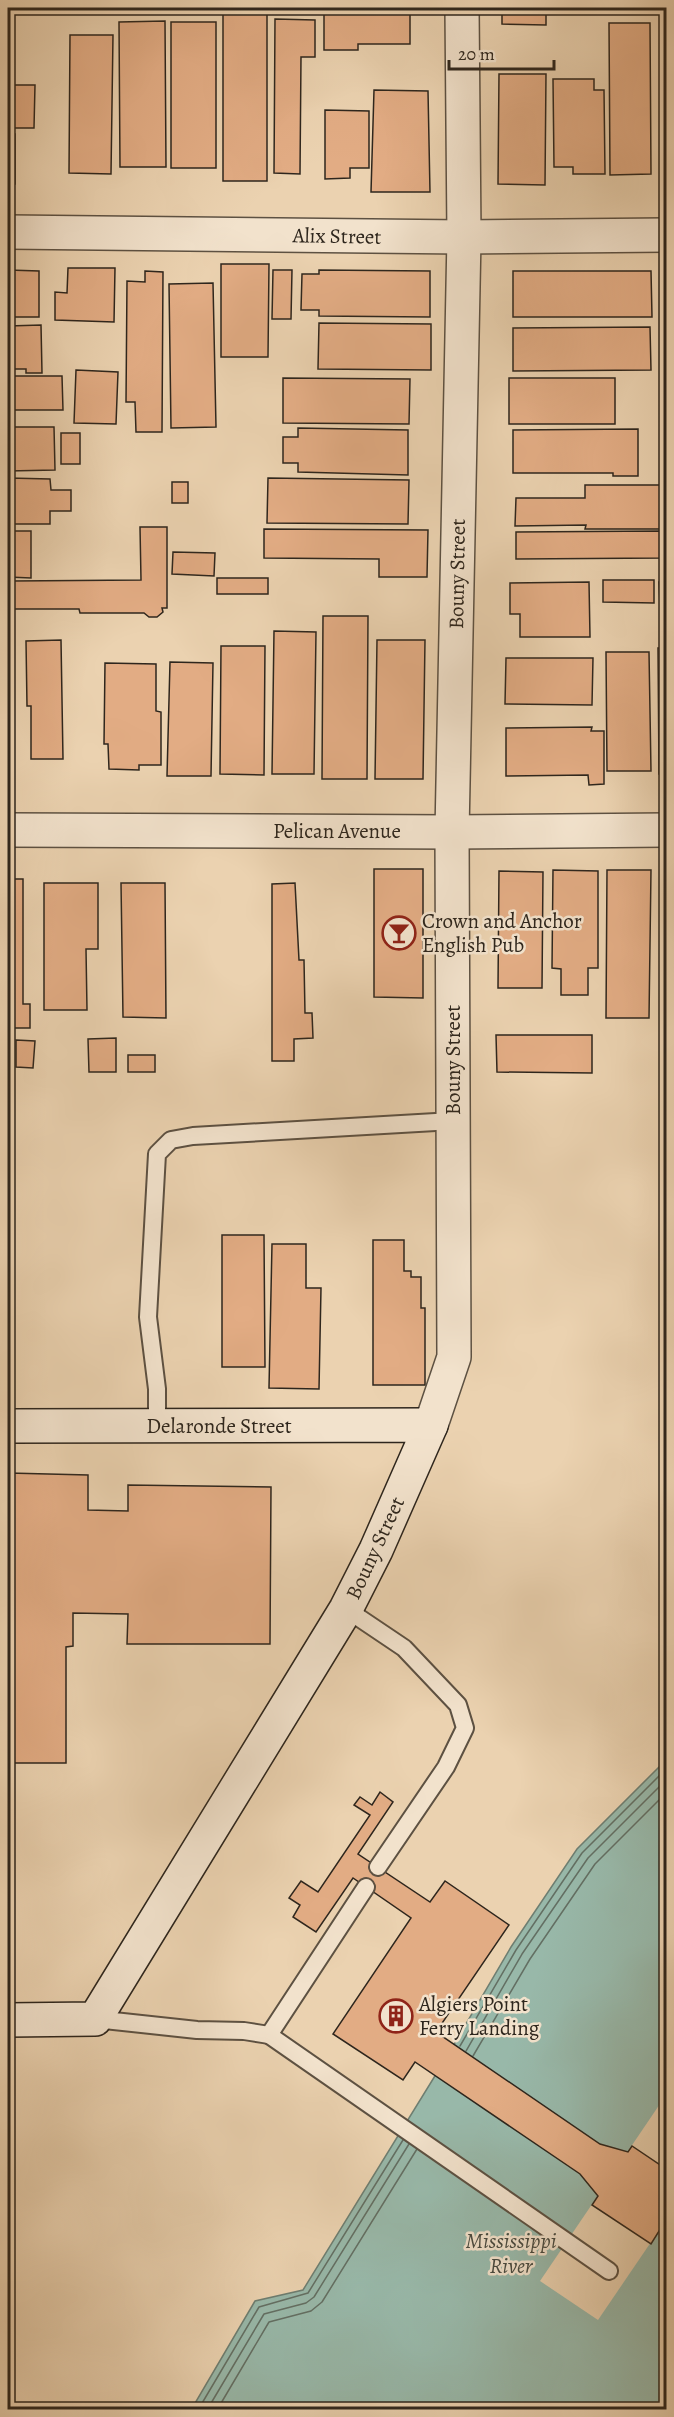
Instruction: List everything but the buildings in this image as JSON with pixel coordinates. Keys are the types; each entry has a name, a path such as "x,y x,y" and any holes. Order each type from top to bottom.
{"street":[{"name":"Bouny Street","path":"95,2019 346,1609 376,1550 431,1425 454,1357 452,832 464,237 462,8"},
{"name":"Alix Street","path":"8,232 464,237 666,235"},
{"name":"Pelican Avenue","path":"8,830 452,832 666,830"},
{"name":"Delaronde Street","path":"8,1426 431,1425"},
{"path":"8,2020 95,2019"}],"lane":[{"path":"157,1427 157,1389 147,1317 157,1154 171,1140 193,1136 453,1121"},
{"path":"346,1609 404,1648 458,1705 465,1728 446,1767 378,1867"},
{"path":"269,2035 366,1887"},
{"path":"95,2019 269,2035 609,2271"}],"water":[{"name":"Mississippi River","path":"666,1760 666,2409 191,2410 255,2301 303,2290 446,2058 511,1947 577,1849"}],"pier":[{"path":"666,2095 666,2220 598,2320 540,2281"}],"place":[{"name":"Crown and Anchor English Pub","path":"399,933"},
{"name":"Algiers Point Ferry Landing","path":"396,2016"}]}
